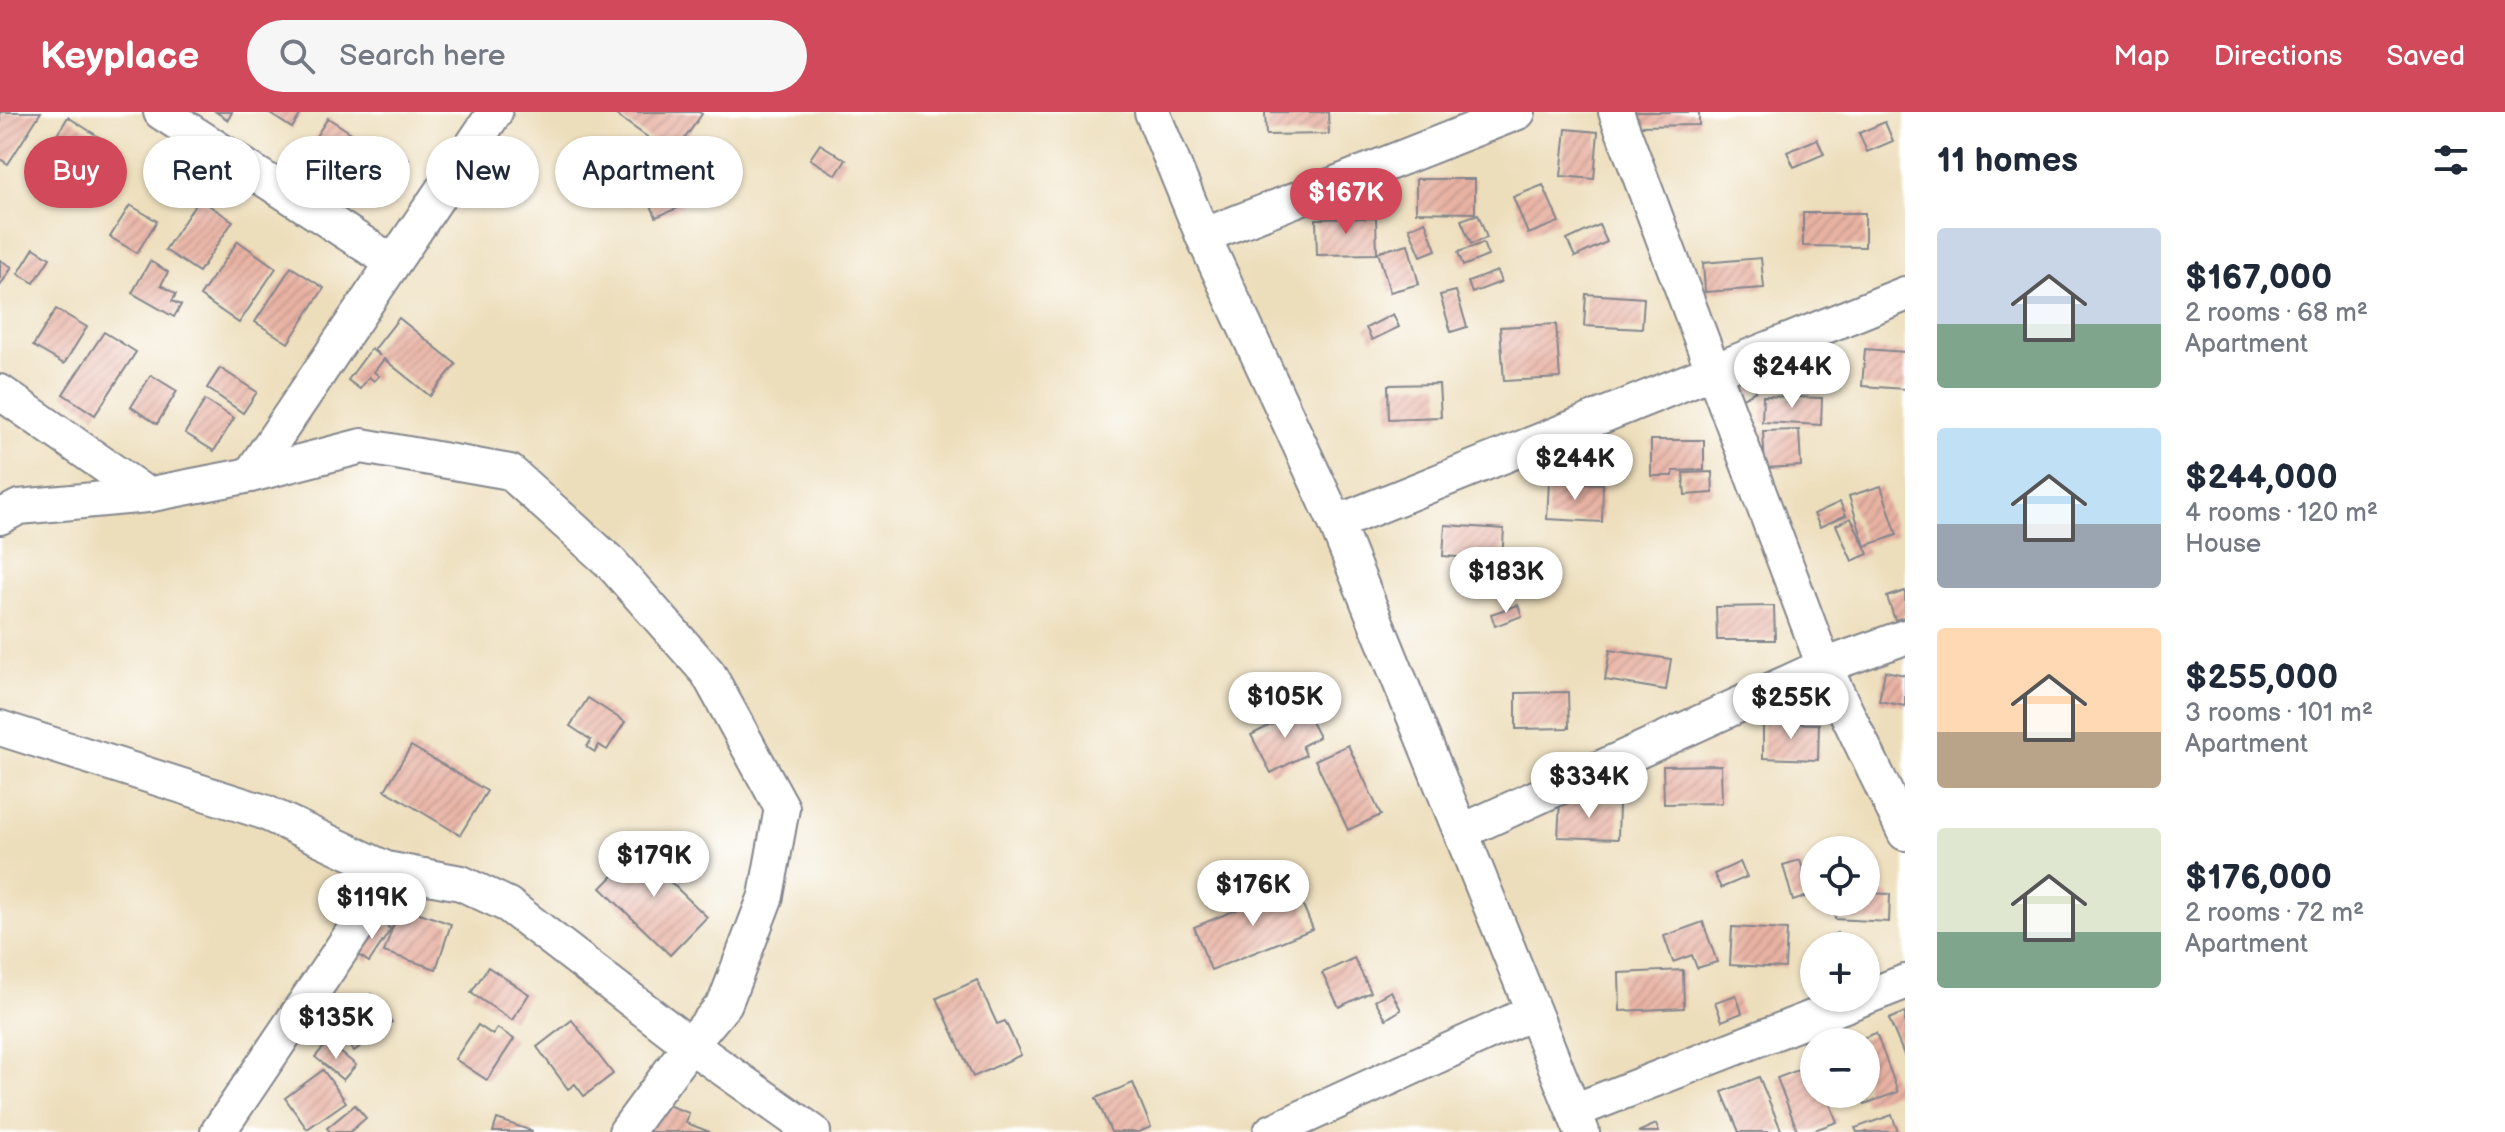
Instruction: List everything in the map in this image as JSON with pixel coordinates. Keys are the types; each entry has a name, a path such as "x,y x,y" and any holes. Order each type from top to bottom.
{"street":[{"path":"161,112 392,262"},
{"path":"250,475 495,112"},
{"path":"1152,112 1203,236 1336,523 1531,1013 1578,1121 1832,1012"},
{"path":"1203,236 1518,112"},
{"path":"1616,112 1711,373 1824,666 1905,833"},
{"path":"1336,523 1905,294"},
{"path":"0,392 147,495"},
{"path":"0,517 19,507 147,495 250,475 362,446 510,472 611,563 708,673 782,808 766,896 725,1003 626,1132"},
{"path":"1461,832 1824,666 1905,637"},
{"path":"0,728 264,812 386,869 461,883 508,905 690,1045 813,1132"},
{"path":"218,1132 374,901 423,876"},
{"path":"1880,992 1905,982"},
{"path":"1271,1132 1531,1013"}],"building":[{"path":"0,112 41,112 8,164 0,159"},
{"path":"216,112 232,112 228,120"},
{"path":"267,112 302,112 292,128"},
{"path":"612,112 702,114 686,136 646,136"},
{"path":"1265,112 1328,112 1329,134 1266,135"},
{"path":"1635,112 1699,112 1699,125 1636,126"},
{"path":"68,117 97,136 56,136"},
{"path":"328,118 356,136 316,136"},
{"path":"1885,122 1893,141 1867,152 1859,133"},
{"path":"1566,129 1598,132 1594,179 1561,176"},
{"path":"1817,139 1824,154 1794,167 1787,152"},
{"path":"820,144 846,160 836,175 810,159"},
{"path":"1416,179 1475,179 1475,213 1416,212"},
{"path":"1543,185 1559,222 1528,234 1513,197"},
{"path":"130,205 157,221 137,253 110,237"},
{"path":"193,208 213,208 233,221 199,272 165,250"},
{"path":"652,208 678,208 656,217"},
{"path":"1803,213 1865,213 1865,247 1803,246"},
{"path":"1478,214 1487,238 1471,244 1461,220"},
{"path":"1376,218 1377,254 1317,255 1316,219"},
{"path":"1425,221 1436,250 1421,256 1409,228"},
{"path":"1599,225 1607,242 1575,257 1567,240"},
{"path":"238,241 276,268 239,323 200,296"},
{"path":"1483,243 1488,256 1463,266 1458,252"},
{"path":"1408,244 1419,284 1390,292 1378,252"},
{"path":"34,248 50,258 34,283 18,274"},
{"path":"1761,258 1764,288 1705,292 1703,263"},
{"path":"0,260 12,267 0,286"},
{"path":"150,261 168,272 161,285 176,294 172,301 181,305 174,317 132,293"},
{"path":"291,267 324,288 288,343 255,322"},
{"path":"1497,271 1501,282 1472,293 1468,282"},
{"path":"1456,291 1467,327 1451,332 1440,295"},
{"path":"1586,294 1644,298 1642,329 1584,326"},
{"path":"56,309 87,327 64,364 33,346"},
{"path":"1393,314 1399,327 1372,340 1366,328"},
{"path":"399,318 456,364 430,396 384,359 374,372 379,376 374,381 369,377 360,389 348,380 371,349 380,356 374,350"},
{"path":"1556,324 1560,378 1504,381 1500,327"},
{"path":"104,332 136,352 95,415 63,394"},
{"path":"1865,349 1905,352 1905,389 1862,386"},
{"path":"220,368 257,392 243,413 207,388"},
{"path":"1744,369 1756,391 1733,403 1721,380"},
{"path":"151,375 177,391 157,424 131,407"},
{"path":"1439,384 1441,417 1389,419 1388,385"},
{"path":"1763,396 1822,398 1821,425 1762,422"},
{"path":"205,400 234,418 214,451 185,433"},
{"path":"1799,430 1801,466 1765,468 1763,431"},
{"path":"1651,440 1704,440 1704,470 1673,471 1673,476 1651,476"},
{"path":"1712,472 1713,493 1685,495 1683,473"},
{"path":"1549,482 1603,484 1602,522 1547,519"},
{"path":"1881,486 1897,535 1865,546 1849,496"},
{"path":"1840,502 1846,515 1820,527 1814,514"},
{"path":"1851,518 1868,554 1852,561 1836,525"},
{"path":"1445,525 1504,529 1502,560 1443,556"},
{"path":"1905,591 1905,617 1895,620 1887,597"},
{"path":"1518,605 1522,616 1495,626 1491,614"},
{"path":"1774,606 1775,640 1717,640 1716,607"},
{"path":"1610,650 1671,659 1666,690 1605,680"},
{"path":"1885,671 1905,675 1905,706 1879,701"},
{"path":"1568,692 1569,728 1516,729 1516,693"},
{"path":"588,698 625,722 607,750 599,745 595,752 587,747 591,740 570,726"},
{"path":"1304,708 1319,737 1302,746 1306,755 1271,773 1251,735"},
{"path":"1763,723 1819,724 1818,760 1763,758"},
{"path":"1348,745 1381,815 1348,830 1315,760"},
{"path":"411,746 487,791 460,835 385,790"},
{"path":"1721,765 1722,803 1664,804 1663,766"},
{"path":"1560,801 1619,804 1618,839 1558,837"},
{"path":"650,838 665,853 657,861 663,866 658,870 707,917 670,955 601,888"},
{"path":"1800,860 1800,899 1793,901 1783,865"},
{"path":"1740,862 1747,877 1721,888 1714,874"},
{"path":"1295,886 1313,929 1211,970 1194,927"},
{"path":"1880,894 1890,894 1889,922 1835,919 1835,916 1880,916"},
{"path":"400,906 451,924 436,969 384,952"},
{"path":"376,920 391,929 369,962 354,952"},
{"path":"1703,922 1717,962 1697,968 1692,955 1673,962 1664,936"},
{"path":"1732,927 1787,930 1785,968 1730,965"},
{"path":"1354,958 1371,992 1339,1007 1322,973"},
{"path":"488,967 529,994 512,1020 471,993"},
{"path":"1683,970 1684,1008 1620,1011 1619,973"},
{"path":"977,980 997,1024 1005,1021 1021,1055 973,1077 937,998"},
{"path":"1391,991 1401,1010 1386,1019 1375,1000"},
{"path":"371,994 392,1022 354,1051 333,1023"},
{"path":"1736,995 1742,1013 1722,1021 1715,1002"},
{"path":"1905,1012 1905,1057 1889,1019"},
{"path":"572,1020 613,1074 584,1096 575,1084 568,1089 537,1047"},
{"path":"478,1025 493,1035 497,1028 514,1039 487,1080 455,1059"},
{"path":"328,1042 356,1065 343,1080 315,1057"},
{"path":"1880,1044 1898,1092 1880,1099"},
{"path":"1800,1069 1800,1108 1832,1108 1837,1122 1809,1132 1798,1132 1777,1078"},
{"path":"323,1070 346,1102 307,1129 285,1098"},
{"path":"1759,1077 1782,1132 1739,1132 1722,1092"},
{"path":"1133,1083 1151,1127 1139,1132 1111,1132 1096,1098"},
{"path":"654,1100 689,1113 686,1123 710,1132 642,1132"},
{"path":"355,1105 366,1118 350,1132 330,1132 327,1128"},
{"path":"1892,1115 1898,1132 1857,1132 1855,1128"},
{"path":"497,1119 532,1131 532,1132 493,1132"},
{"path":"1656,1124 1659,1132 1638,1132"}]}
